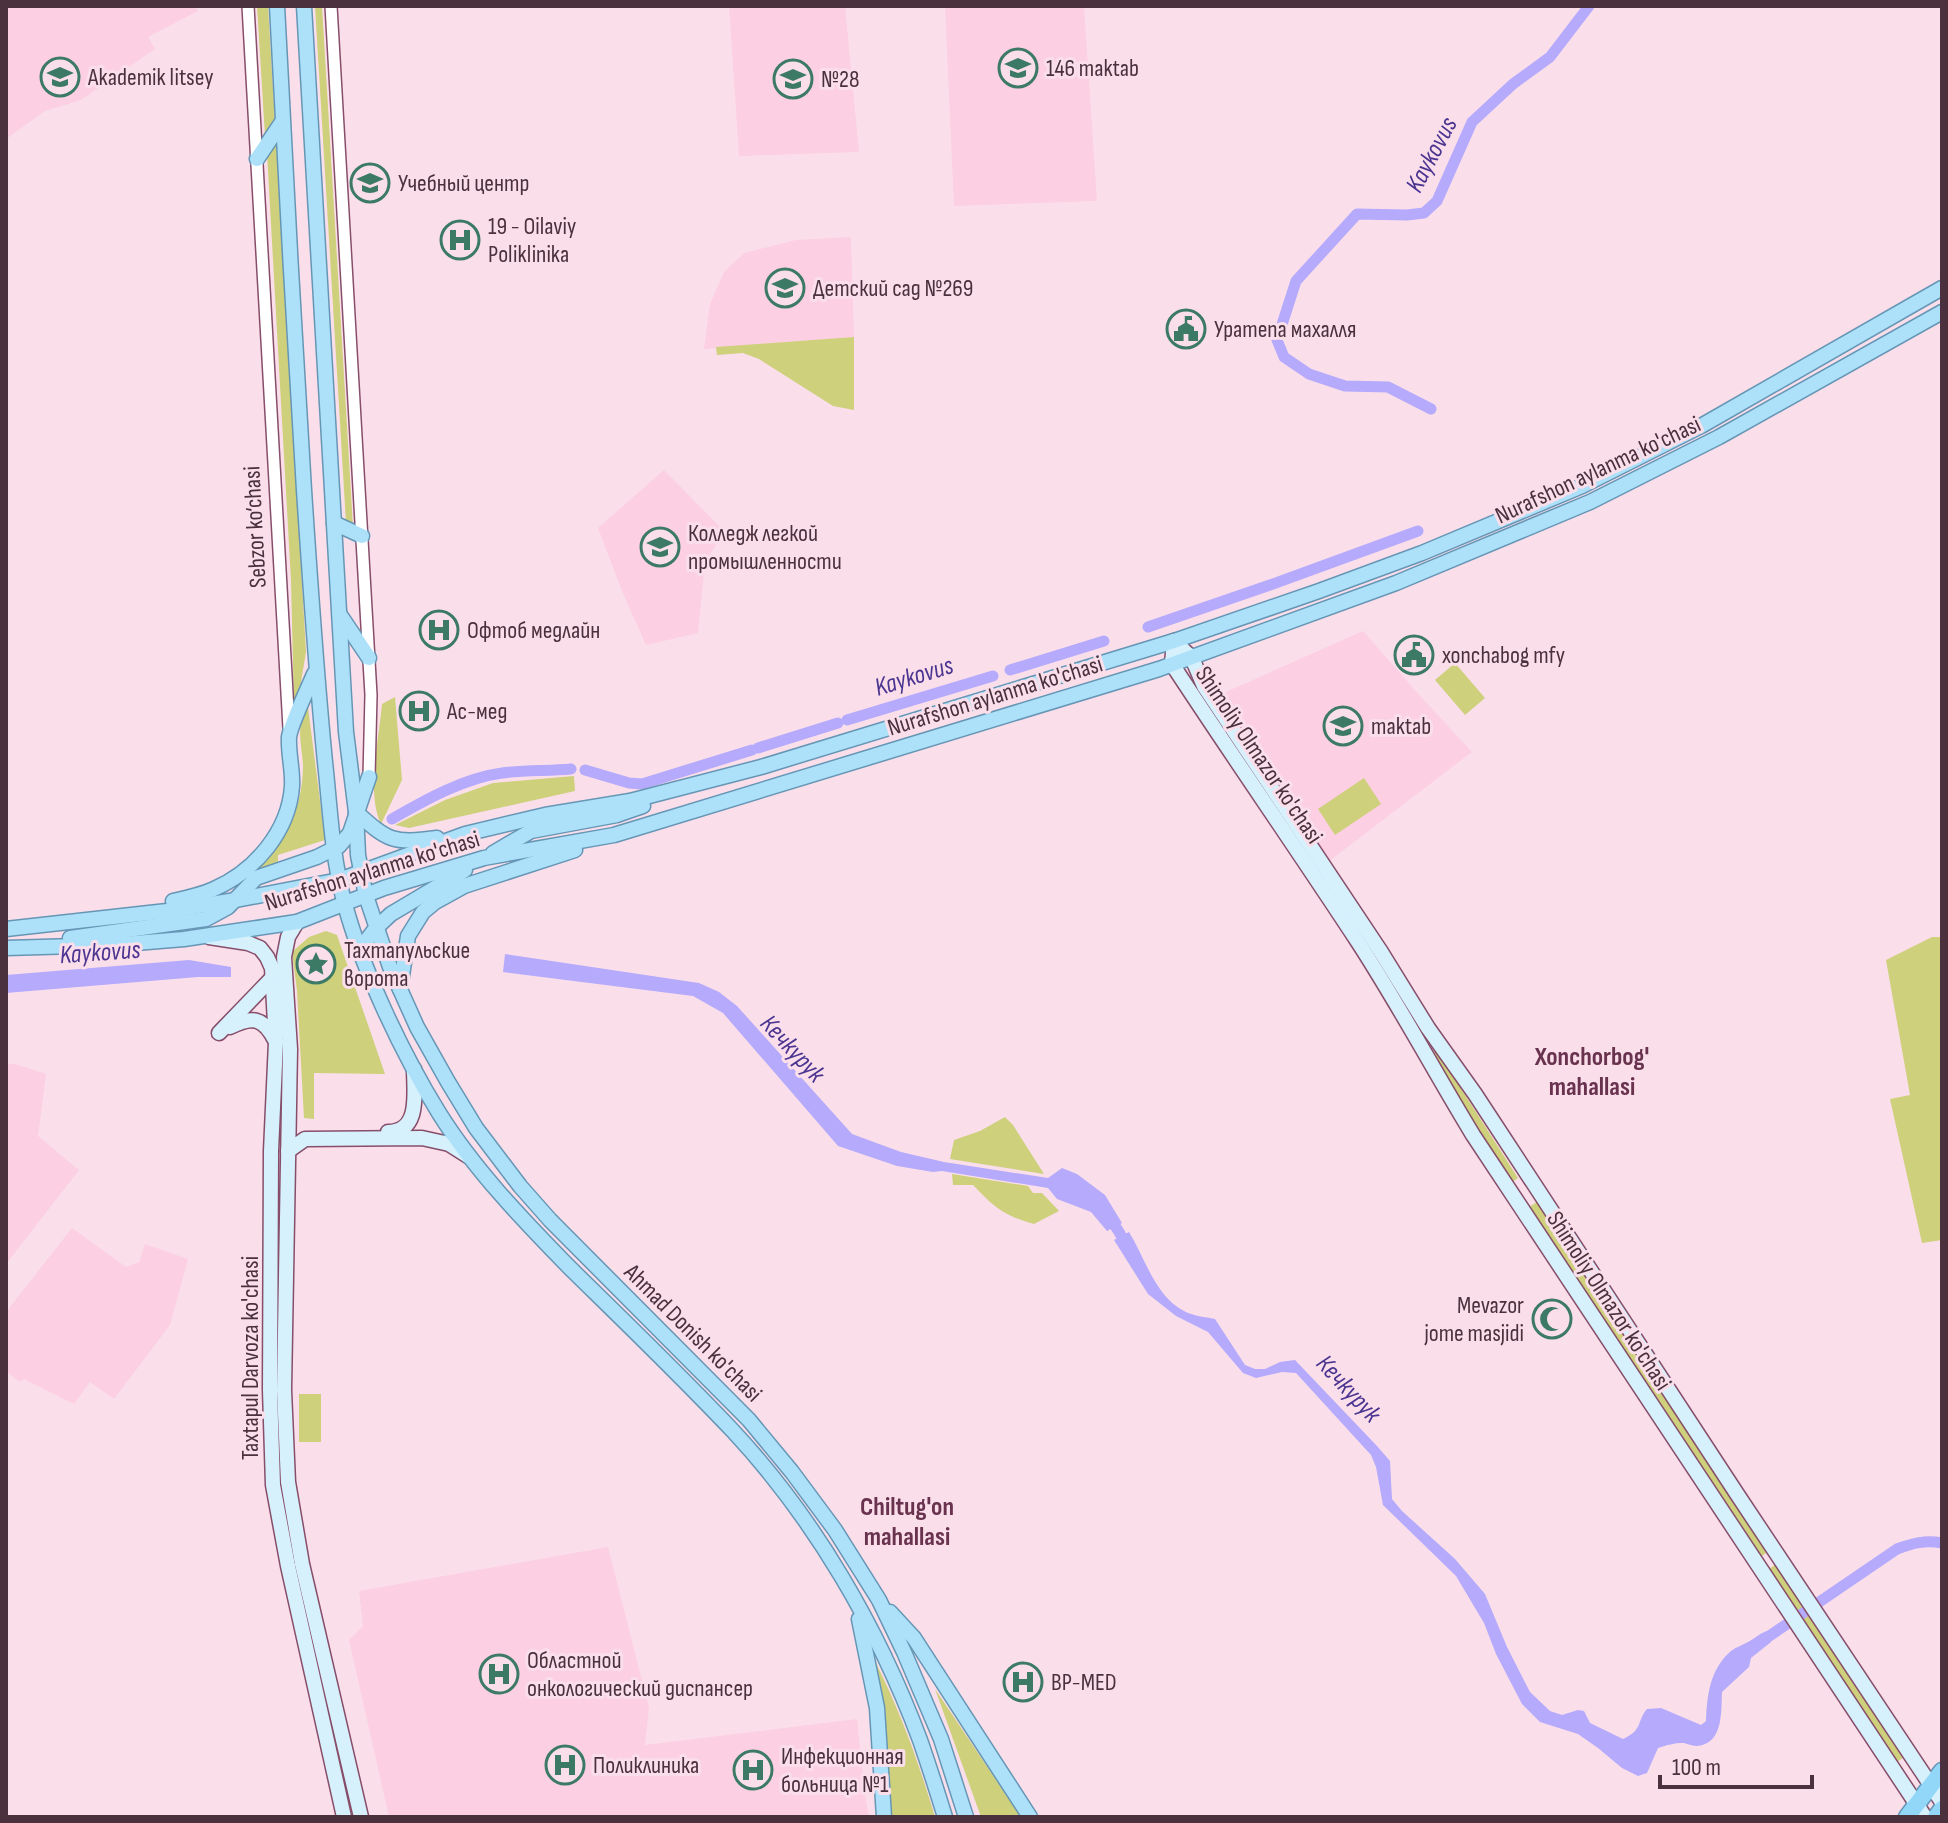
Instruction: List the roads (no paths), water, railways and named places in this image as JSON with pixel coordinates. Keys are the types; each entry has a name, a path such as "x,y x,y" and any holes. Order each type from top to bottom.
{"highway":[{"path":"1916,1813 1942,1771"},
{"path":"1936,1817 1942,1809"}],"main road":[{"path":"277,6 316,670 334,850 345,904"},
{"path":"304,6 346,732 366,896"},
{"path":"257,159 282,122"},
{"name":"Nurafshon aylanma ko'chasi","path":"6,929 236,900 339,880 465,834 545,815 630,801 761,767 1174,641 1388,566 1582,486 1701,426 1942,288"},
{"name":"Nurafshon aylanma ko'chasi","path":"6,948 111,945 208,937 297,922 384,888 484,858 614,835 1192,658 1396,583 1552,519 1667,464 1942,312"},
{"path":"1893,316 1892,329 1903,334"},
{"path":"1546,502 1553,509 1552,519"},
{"path":"307,535 334,529 362,536"},
{"path":"339,614 369,658"},
{"name":"Shimoliy Olmazor ko'chasi","path":"1174,641 1192,658 1246,762"},
{"name":"Shimoliy Olmazor ko'chasi","path":"1174,641 1172,664 1246,762 1365,940 1475,1094 1942,1802"},
{"path":"289,735 316,670"},
{"name":"Sebzor ko‘chasi","path":"94,920 198,895 230,881 250,866 276,835 288,806 292,784 289,735"},
{"path":"360,949 391,914 531,831 617,815 761,767"},
{"path":"6,948 206,919 221,912 256,878 334,850 343,842 350,833 369,777"},
{"path":"369,777 367,804 370,824"},
{"path":"356,812 380,833 404,841 465,834"},
{"path":"400,989 408,936 423,912 435,902 464,886 614,835"},
{"name":"Ahmad Donish ko'chasi","path":"366,896 417,1027 491,1149 550,1220 769,1443 835,1530 879,1600 927,1705 966,1817"},
{"name":"Ahmad Donish ko'chasi","path":"345,904 360,949 414,1069 439,1112 473,1159 541,1238 735,1433 819,1540 854,1599 910,1715 945,1817"},
{"name":"Taxtapul Darvoza ko'chasi","path":"297,922 288,937 284,957 290,1049 271,1151 270,1390 273,1485 344,1817"},
{"name":"Taxtapul Darvoza ko'chasi","path":"208,937 248,943 260,948 270,962 273,977 281,1109 288,1131 284,1390 288,1482 302,1564 361,1817"},
{"name":"Shimoliy Olmazor ko'chasi","path":"1365,940 1431,1067 1473,1135 1801,1631 1916,1813"},
{"path":"273,977 219,1033 243,1020 254,1020 267,1028 276,1042"},
{"path":"281,1109 306,1132 396,1132 403,1129 412,1117 414,1069"},
{"path":"288,1131 305,1139 422,1138 449,1144 473,1159"},
{"path":"288,1151 305,1139"},
{"path":"854,1599 877,1708 884,1817"},
{"path":"879,1600 914,1638 1030,1817"},
{"path":"914,1638 927,1705"}],"street":[{"name":"Sebzor ko‘chasi","path":"248,6 289,735"},
{"path":"331,6 369,658 369,777"}],"waterway":[{"name":"Kaykovus","path":"1431,409 1388,387 1345,386 1309,374 1284,357 1277,340 1296,281 1357,214 1424,213 1437,201 1472,122 1513,84 1550,57 1589,6"},
{"name":"Kaykovus","path":"1148,627 1418,531"},
{"name":"Kaykovus","path":"1010,670 1104,641"},
{"name":"Kaykovus","path":"847,720 993,676"},
{"name":"Kaykovus","path":"758,748 838,723"},
{"name":"Kaykovus","path":"585,770 642,784 752,750"},
{"name":"Kaykovus","path":"392,819 431,797 473,780 510,772 571,769"},
{"name":"Кечкурук","path":"1108,1217 1129,1249"},
{"name":"Кечкурук","path":"1765,1639 1897,1549 1919,1543 1942,1543"}],"place":[{"name":"146 maktab","path":"1018,68"},
{"name":"Akademik litsey","path":"60,77"},
{"name":"№28","path":"793,79"},
{"name":"Учебный центр","path":"370,183"},
{"name":"19 - Oilaviy Poliklinika","path":"460,240"},
{"name":"Детский сад №269","path":"785,288"},
{"name":"Уратепа махалля","path":"1186,329"},
{"name":"Колледж легкой промышленности","path":"660,547"},
{"name":"Офтоб медлайн","path":"439,630"},
{"name":"xonchabog mfy","path":"1414,655"},
{"name":"Ас-мед","path":"419,711"},
{"name":"maktab","path":"1343,726"},
{"name":"Тахтапульские ворота","path":"316,964"},
{"name":"Mevazor jome masjidi","path":"1552,1319"},
{"name":"Областной онкологический диспансер","path":"499,1674"},
{"name":"BP-MED","path":"1023,1682"},
{"name":"Поликлиника","path":"565,1765"},
{"name":"Инфекционная больница №1","path":"753,1770"}],"district":[{"name":"Xonchorbog' mahallasi","path":"1592,1072"},
{"name":"Chiltug'on mahallasi","path":"907,1522"}]}
